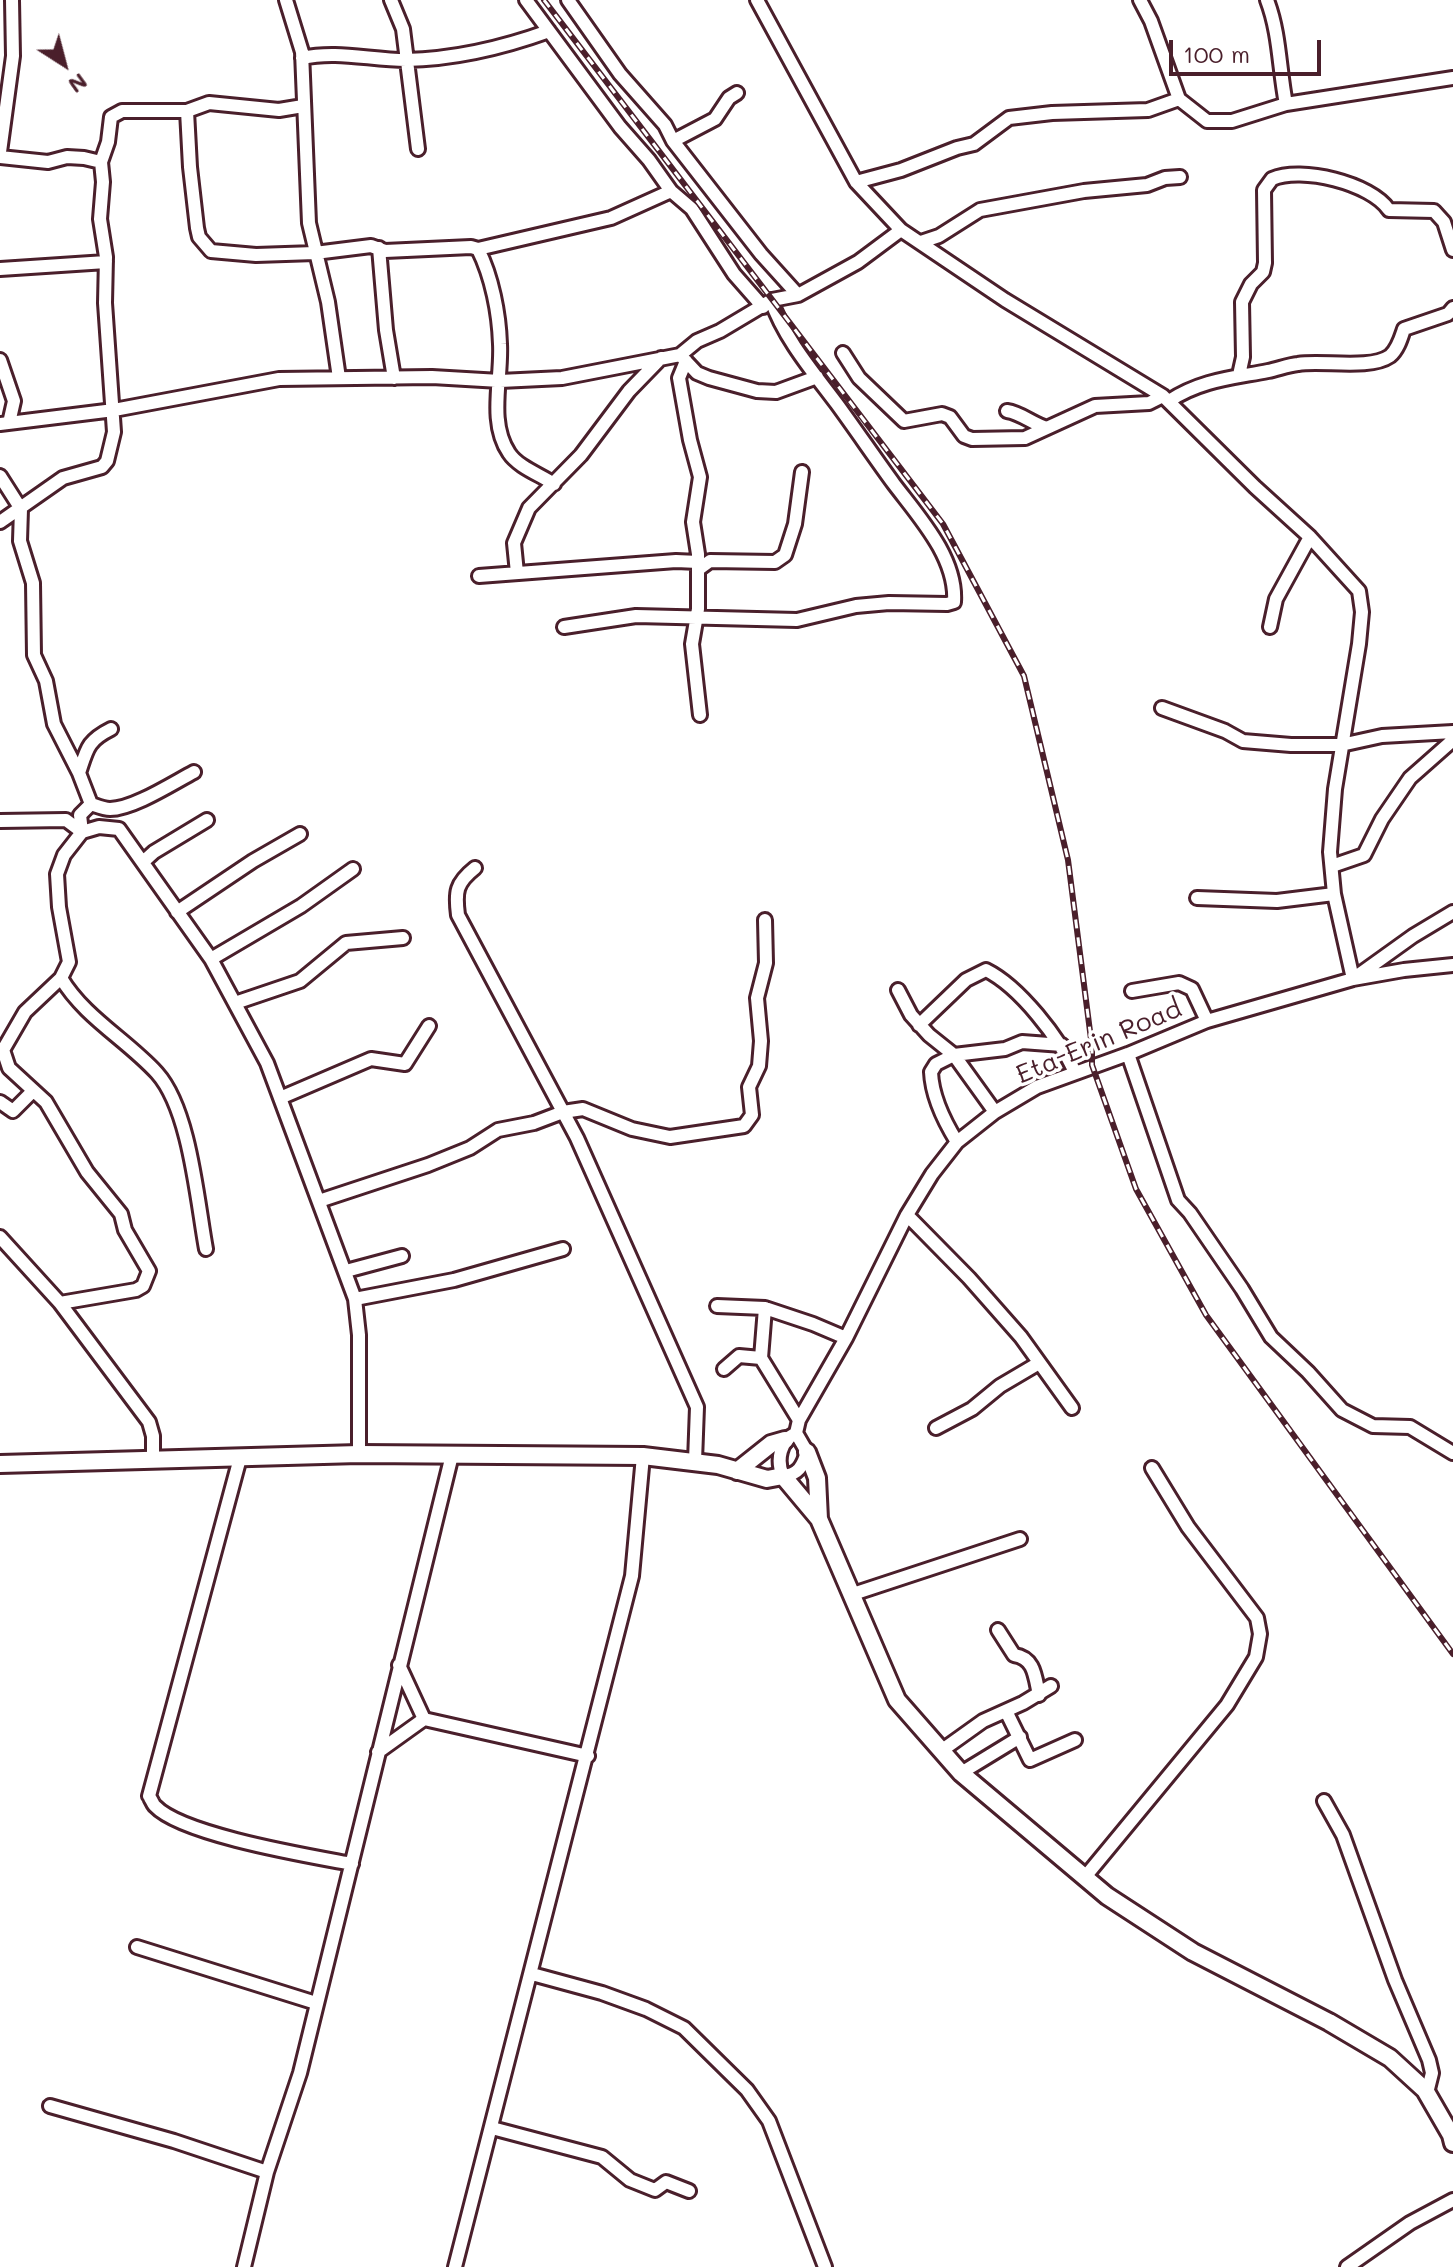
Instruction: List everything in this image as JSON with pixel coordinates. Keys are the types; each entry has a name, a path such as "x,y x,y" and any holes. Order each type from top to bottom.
{"street":[{"path":"12,0 13,56 4,86 6,123 0,154 48,162 67,157 101,162"},
{"path":"286,0 302,58 309,223 328,302 339,378"},
{"path":"391,0 403,29 418,149"},
{"path":"526,0 620,127 671,191 692,209 734,274 767,304 925,526 951,570 955,587 954,602 947,604 856,606 797,620 636,616 564,627"},
{"path":"568,0 620,74 665,125 673,141 761,254 798,295"},
{"path":"757,0 856,182 901,230 1005,300 1166,399 1310,537 1359,591 1362,612 1359,644 1341,745 1330,852 1334,894 1353,979 1453,912"},
{"path":"1140,0 1151,21 1179,99 1207,121 1232,121 1286,104 1453,78"},
{"path":"1267,0 1279,41 1286,104"},
{"path":"302,58 323,53 406,60 476,54 549,31"},
{"path":"673,141 715,119 729,98 737,93"},
{"path":"856,182 974,144 1009,118 1052,113 1148,110 1179,99"},
{"path":"0,522 63,478 102,467 111,449 114,410 105,303 106,262 100,219 101,162 113,113 151,109 187,111 209,103 279,110 303,106"},
{"path":"187,111 197,228 199,237 211,251 256,255 315,253 371,246 385,251 478,249 611,218 671,191"},
{"path":"1239,375 1243,357 1242,302 1251,284 1263,272 1264,190 1272,179 1289,175 1335,179 1374,196 1389,210 1434,211 1444,222 1453,250"},
{"path":"921,242 939,236 980,210 1084,191 1147,185 1165,178 1180,177"},
{"path":"700,715 692,644 697,617 698,565 693,522 700,477 679,378 683,358 697,341 767,304 798,295 858,262 901,230"},
{"path":"379,248 386,330 394,378"},
{"path":"478,249 496,308 500,344 497,410 508,453 554,484"},
{"path":"0,269 106,262"},
{"path":"843,353 859,378 904,421 942,414 950,417 964,436 972,439 1025,438 1095,406 1149,403 1228,376 1299,363 1348,365 1388,357 1399,344 1404,329 1448,314 1453,308"},
{"path":"4,424 114,410 279,379 432,377 500,381 562,378 661,358 683,358 697,373 757,391 776,392 817,377"},
{"path":"517,573 514,543 529,508 581,455 629,391 661,358"},
{"path":"0,360 14,401 35,419"},
{"path":"4,424 14,401"},
{"path":"1007,411 1047,428"},
{"path":"479,576 676,561 698,565 710,561 775,562 785,555 795,524 802,472"},
{"path":"0,476 21,509 20,541 33,583 34,655 46,681 54,724 91,804"},
{"path":"1270,627 1276,599 1310,537"},
{"path":"1162,708 1225,731 1243,741 1291,745 1341,745 1382,736 1453,732"},
{"path":"79,773 89,744 95,737 111,729"},
{"path":"1332,866 1364,855 1382,819 1410,778 1453,740"},
{"path":"65,749 89,744"},
{"path":"91,804 108,809 118,808 194,772"},
{"path":"82,832 80,815 91,804"},
{"path":"0,821 66,820 82,832"},
{"path":"143,862 207,820"},
{"path":"60,1303 136,1290 143,1286 149,1271 125,1230 121,1214 87,1172 46,1102 9,1068 1,1047 25,1012 61,978 69,962 59,907 57,874 64,855 82,832 99,827 119,829 211,959 267,1063 355,1299 359,1335 359,1454"},
{"path":"177,912 300,834"},
{"path":"475,868 462,878 455,891 458,915 577,1138 697,1407 695,1461"},
{"path":"211,959 301,906 353,869"},
{"path":"1197,898 1277,901 1334,894"},
{"path":"319,1201 428,1165 470,1148 498,1130 534,1123 563,1112 583,1109 632,1129 670,1137 744,1126 752,1115 749,1087 759,1066 761,1041 757,998 766,963 765,920"},
{"path":"235,1003 300,981 346,943 403,938"},
{"name":"Eta-Erin Road","path":"783,1476 780,1462 790,1437 846,1338 907,1215 932,1174 957,1142 995,1112 1037,1087 1207,1021 1353,979 1453,965"},
{"path":"919,1025 966,980 986,970 1006,980 1062,1045 1075,1072"},
{"path":"61,978 72,996 157,1074 169,1091 184,1132 206,1249"},
{"path":"1132,991 1179,983 1192,989 1207,1021"},
{"path":"898,990 919,1025 954,1055 995,1112"},
{"path":"280,1098 371,1059 405,1064 429,1026"},
{"path":"957,1142 937,1102 931,1072 936,1064 954,1055 1005,1049 1022,1042 1062,1045"},
{"path":"1128,1054 1178,1200 1242,1289 1271,1337 1342,1410 1356,1419 1373,1426 1410,1427 1453,1453"},
{"path":"0,1102 13,1111 32,1092"},
{"path":"907,1215 969,1278 1072,1408"},
{"path":"0,1237 60,1303 149,1422 153,1436 153,1459"},
{"path":"355,1299 454,1280 563,1249"},
{"path":"346,1271 402,1256"},
{"path":"717,1306 765,1308 846,1338"},
{"path":"765,1308 761,1358 799,1420"},
{"path":"724,1369 739,1356 761,1358"},
{"path":"936,1428 972,1409 1000,1386 1039,1363"},
{"path":"737,1471 771,1444 790,1437 807,1452 818,1487 819,1519"},
{"path":"0,1464 359,1454 643,1456 718,1465 767,1479 799,1470 807,1452"},
{"path":"244,2267 267,2172 300,2073 452,1455"},
{"path":"455,2267 632,1576 643,1456"},
{"path":"240,1458 149,1796 155,1806 197,1828 267,1848 352,1864"},
{"path":"1085,1877 1227,1705 1256,1657 1260,1634 1257,1618 1188,1527 1152,1468"},
{"path":"783,1476 819,1519 897,1700 961,1773 1107,1896 1193,1952 1329,2022 1390,2058 1427,2093 1453,2143"},
{"path":"853,1594 1020,1539"},
{"path":"998,1630 1014,1655 1027,1660 1032,1667 1039,1695"},
{"path":"399,1665 424,1719"},
{"path":"941,1751 983,1721 1039,1695 1051,1686"},
{"path":"1006,1711 1030,1760 1075,1740"},
{"path":"378,1752 424,1719 588,1756"},
{"path":"961,1773 1020,1737"},
{"path":"1324,1801 1343,1835 1395,1980 1429,2060 1432,2073 1427,2093"},
{"path":"137,1947 316,2003"},
{"path":"532,1974 602,1993 646,2009 684,2028 747,2090 769,2121 825,2267"},
{"path":"50,2106 174,2141 267,2172"},
{"path":"492,2128 602,2157 630,2180 655,2190 666,2182 689,2191"},
{"path":"1347,2267 1410,2223 1453,2200"}],"railway":[{"path":"544,0 943,524 1024,676 1068,860 1092,1065 1136,1189 1206,1315 1453,1654"}]}
